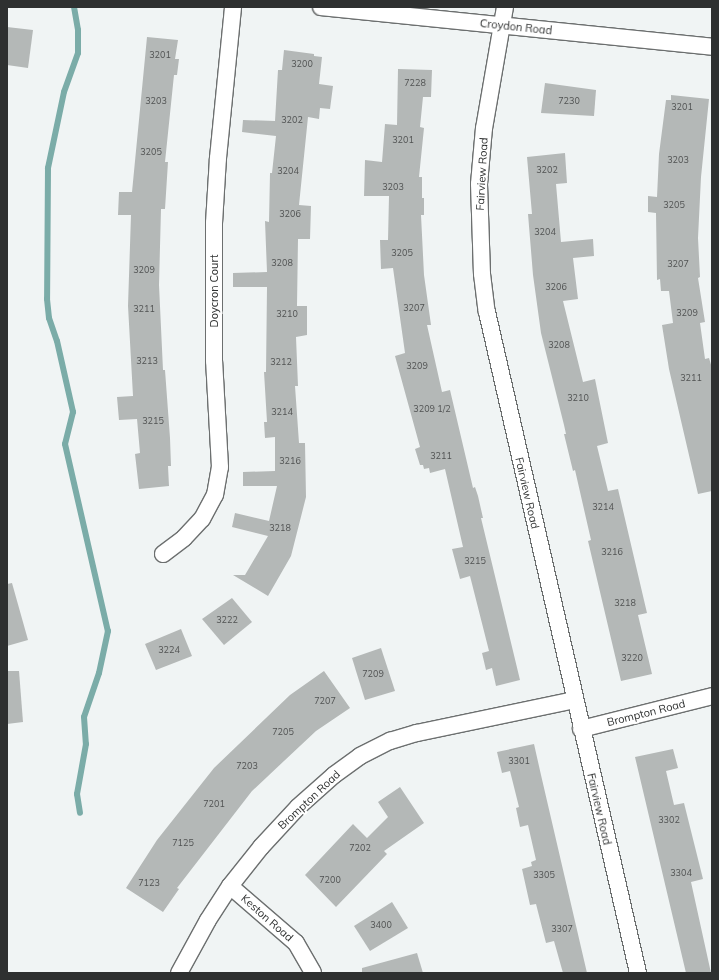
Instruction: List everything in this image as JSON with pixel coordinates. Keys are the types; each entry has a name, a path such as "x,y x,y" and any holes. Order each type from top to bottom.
{"street":[{"name":"Doycron Court","path":"163,554 184,538 202,519 215,495 220,467 214,361 214,224 218,158 233,7"},
{"name":"Croydon Road","path":"321,7 712,47"},
{"name":"Fairview Road","path":"505,7 484,128 479,184 482,274 500,375 638,973"},
{"name":"Brompton Road","path":"581,729 712,696"},
{"name":"Brompton Road","path":"179,973 208,920 230,886 298,807 334,775 360,756 390,741 418,733 575,700"},
{"name":"Keston Road","path":"230,886 296,943 313,973"}],"building":[{"path":"7,27 33,30 28,68 7,65"},
{"path":"147,37 178,40 175,59 179,59 177,75 174,75 165,162 168,162 165,209 161,209 159,285 163,370 165,370 171,466 168,466 169,486 139,489 135,454 140,453 137,419 119,420 117,397 133,396 128,306 131,215 118,215 119,192 132,192"},
{"path":"284,50 314,54 314,56 322,57 319,84 333,86 330,109 320,108 319,119 308,117 299,205 311,206 310,239 298,239 297,306 307,306 307,335 296,337 298,386 295,386 299,443 305,443 306,497 291,556 268,596 233,575 245,575 268,536 232,527 235,513 269,521 277,486 243,486 243,472 275,471 275,437 265,438 264,422 267,422 264,372 266,372 267,287 233,287 233,273 267,272 265,221 269,222 270,173 272,173 276,136 242,132 243,120 275,121 278,70 282,70"},
{"path":"398,69 432,70 431,97 423,97 420,127 424,128 419,177 422,177 422,198 424,198 424,215 421,215 424,275 431,325 427,325 442,392 450,390 473,488 475,487 478,496 483,518 481,518 520,680 496,686 492,668 486,670 482,653 489,651 470,576 460,579 452,549 463,547 445,469 430,473 429,468 424,469 423,465 420,465 415,449 420,447 395,356 405,353 393,268 381,269 380,240 388,240 389,196 364,196 365,160 382,162 385,124 397,125"},
{"path":"545,83 596,90 594,116 541,113"},
{"path":"671,95 709,99 701,177 698,238 700,277 698,278 705,322 700,323 705,359 709,358 712,368 712,491 698,494 669,369 662,325 673,323 669,291 661,291 660,279 657,280 656,213 648,212 648,196 657,197 659,154 666,100 671,100"},
{"path":"565,153 567,183 556,184 561,242 593,239 594,256 573,258 578,299 563,301 583,382 595,379 608,443 597,446 608,491 618,489 647,613 638,615 652,674 621,681 588,541 591,540 575,470 573,471 564,434 566,434 564,425 541,333 533,275 528,214 532,214 527,157"},
{"path":"12,583 28,640 7,646 7,584"},
{"path":"232,598 252,622 224,645 202,619"},
{"path":"181,629 192,656 156,670 145,644"},
{"path":"381,648 395,691 365,700 352,658"},
{"path":"7,671 19,671 23,722 7,724"},
{"path":"324,671 350,708 316,731 252,791 177,888 179,889 163,912 126,888 157,840 214,768 290,695"},
{"path":"534,744 587,973 563,973 554,941 546,943 536,904 530,905 522,869 532,866 531,862 536,860 528,825 520,827 516,808 519,807 510,771 502,773 497,752"},
{"path":"673,749 678,768 666,771 674,805 684,803 703,879 691,882 711,973 686,973 635,757"},
{"path":"400,787 424,823 384,851 387,854 336,907 305,875 353,824 367,838 388,817 378,802"},
{"path":"392,902 408,928 370,951 354,926"},
{"path":"417,953 423,973 362,973 362,968"}],"waterway":[{"path":"74,7 78,30 78,53 64,92 48,168 47,299 49,318 57,341 73,412 65,444 108,631 99,673 84,717 86,744 77,794 80,813"}]}
